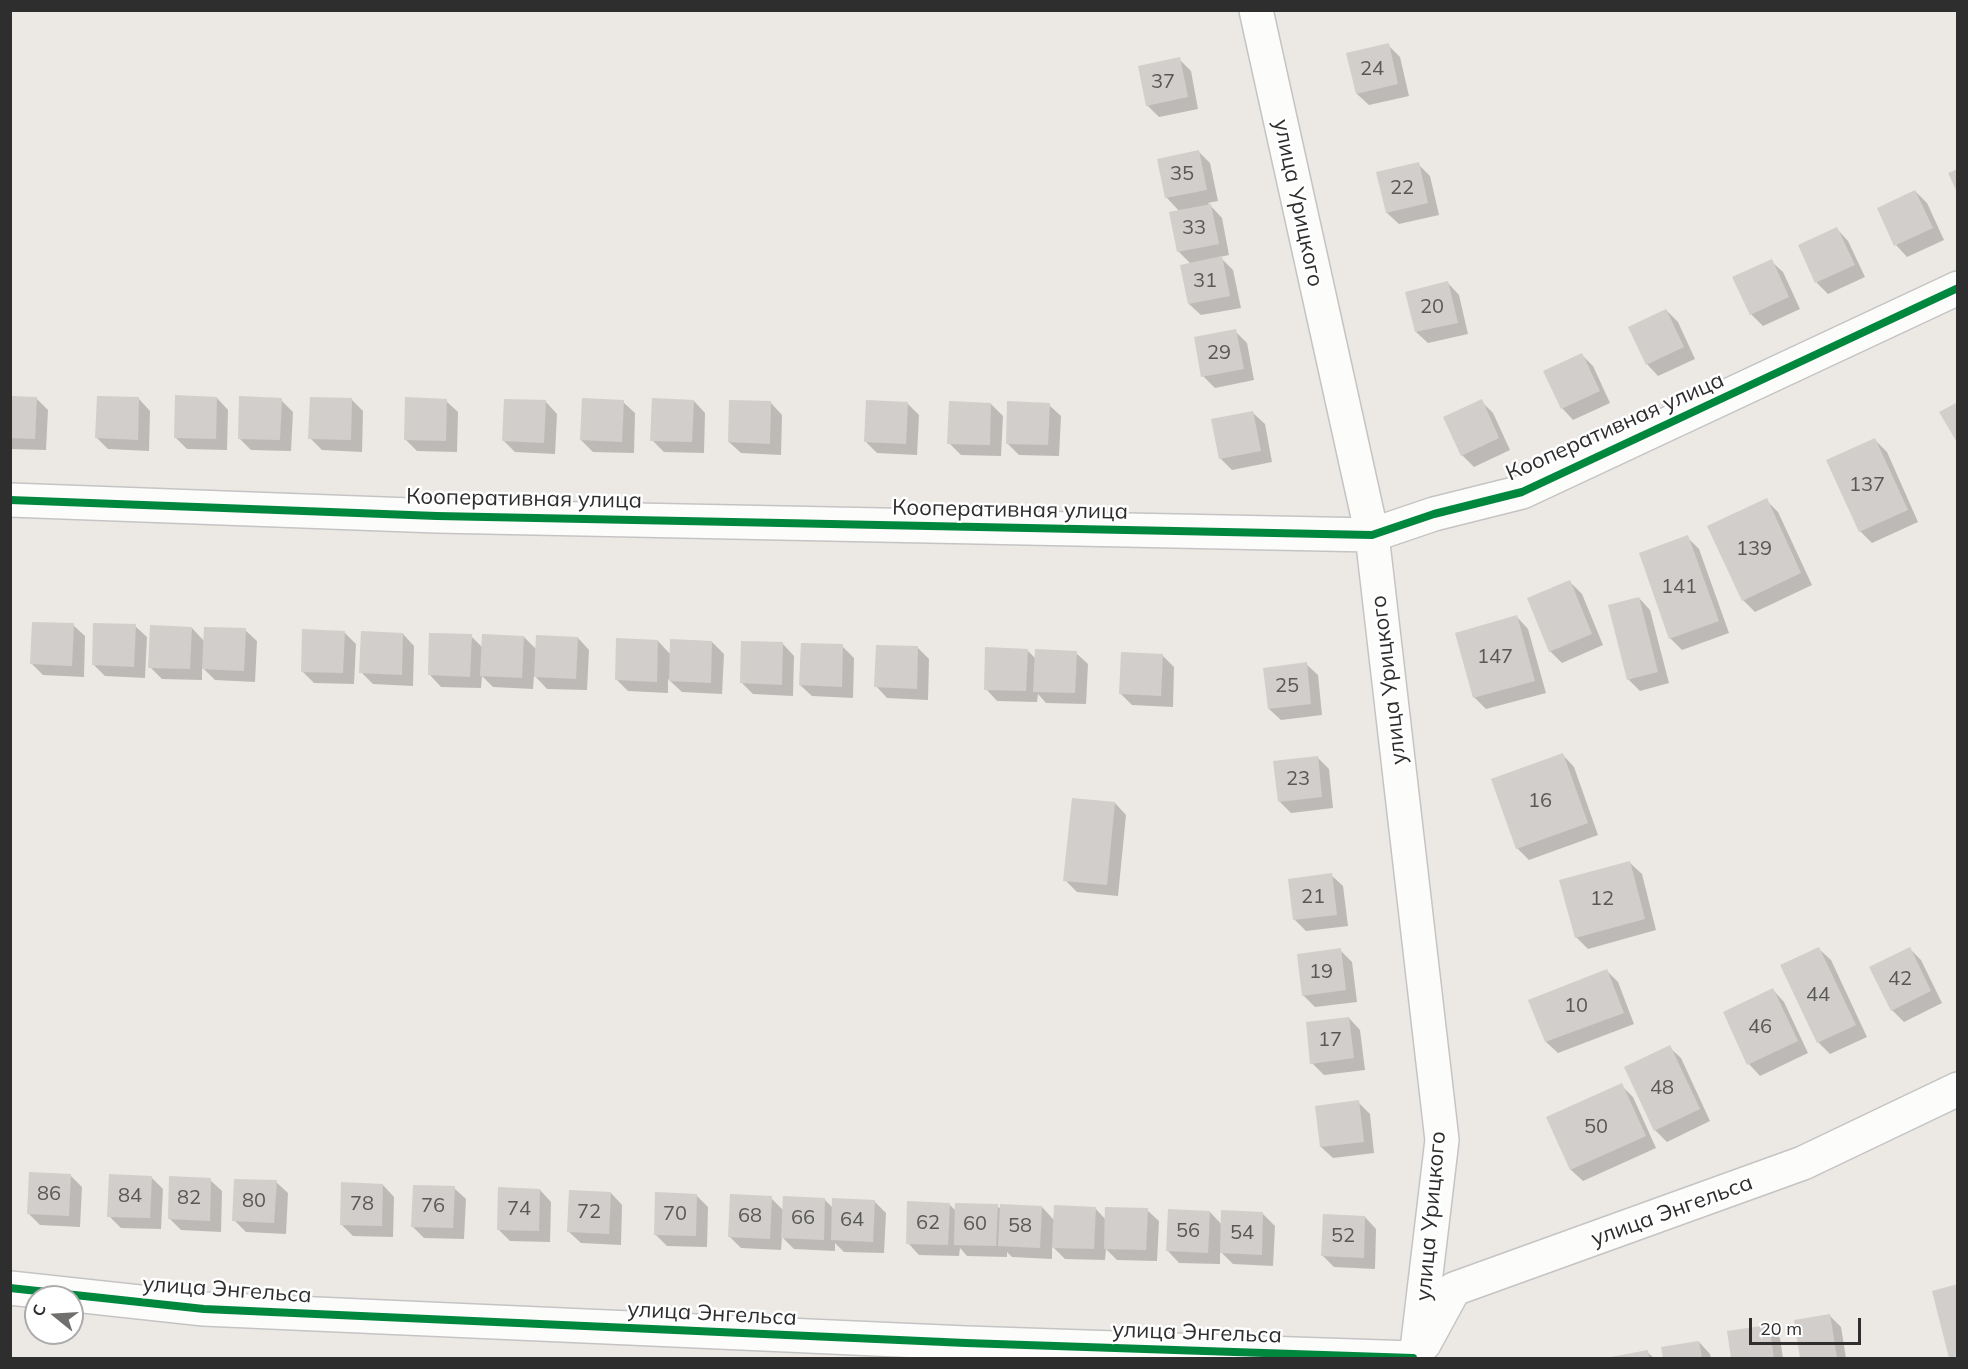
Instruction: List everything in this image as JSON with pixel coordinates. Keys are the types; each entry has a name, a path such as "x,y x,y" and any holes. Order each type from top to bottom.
{"street":[{"name":"улица Урицкого","path":"1256,10 1372,535 1442,1140 1415,1359"},
{"name":"Кооперативная улица","path":"10,500 437,516 1372,535 1434,514 1522,492 1958,288"},
{"name":"улица Энгельса","path":"10,1288 215,1309 954,1342 1415,1359 1454,1289 1803,1163 1958,1089"}],"building":[{"path":"1389,43 1398,84 1356,94 1346,53"},
{"path":"1180,57 1188,97 1146,106 1138,66"},
{"path":"1199,150 1207,190 1165,198 1157,159"},
{"path":"1419,162 1428,203 1386,213 1376,172"},
{"path":"1958,169 1958,194 1948,173"},
{"path":"1915,190 1933,228 1894,246 1877,208"},
{"path":"1211,204 1219,244 1177,252 1169,212"},
{"path":"1837,227 1855,265 1815,283 1798,245"},
{"path":"1222,256 1230,296 1188,304 1180,265"},
{"path":"1772,259 1789,297 1750,315 1732,277"},
{"path":"1448,281 1458,323 1415,332 1405,292"},
{"path":"1666,309 1684,347 1646,365 1628,327"},
{"path":"1236,329 1244,369 1201,377 1194,337"},
{"path":"1582,353 1600,391 1561,409 1543,371"},
{"path":"175,395 217,397 216,439 174,438"},
{"path":"10,396 37,397 35,439 10,438"},
{"path":"97,396 139,397 138,440 95,438"},
{"path":"239,396 282,398 280,440 238,439"},
{"path":"310,397 352,398 351,440 308,439"},
{"path":"405,397 447,399 446,441 404,440"},
{"path":"582,398 624,400 622,442 580,440"},
{"path":"652,398 694,400 692,442 650,441"},
{"path":"504,399 546,400 544,443 502,441"},
{"path":"1482,399 1499,438 1461,456 1443,417"},
{"path":"729,400 771,401 770,444 728,442"},
{"path":"866,400 908,402 906,444 864,442"},
{"path":"949,401 991,403 990,445 947,444"},
{"path":"1007,401 1050,403 1048,445 1006,444"},
{"path":"1958,402 1958,444 1939,412"},
{"path":"1253,411 1261,451 1219,459 1211,419"},
{"path":"1875,438 1908,510 1859,532 1826,460"},
{"path":"1767,498 1801,573 1742,601 1707,526"},
{"path":"1688,535 1719,621 1669,639 1639,553"},
{"path":"1570,580 1592,634 1549,652 1527,598"},
{"path":"1639,597 1658,672 1627,680 1608,605"},
{"path":"1517,615 1535,681 1473,698 1455,633"},
{"path":"32,622 74,623 72,666 30,664"},
{"path":"93,623 136,624 134,667 92,665"},
{"path":"150,625 192,627 190,669 148,668"},
{"path":"204,627 246,628 244,671 202,669"},
{"path":"302,629 345,631 343,673 301,672"},
{"path":"361,631 403,633 402,675 359,673"},
{"path":"429,633 472,634 470,677 428,675"},
{"path":"482,634 524,636 522,678 480,676"},
{"path":"536,635 578,637 576,679 534,677"},
{"path":"616,638 658,640 657,682 615,680"},
{"path":"670,639 712,641 711,683 669,681"},
{"path":"741,641 783,642 782,685 740,683"},
{"path":"801,643 843,644 842,687 799,685"},
{"path":"876,645 918,646 917,689 874,687"},
{"path":"985,647 1028,649 1026,691 984,690"},
{"path":"1035,649 1077,651 1075,693 1033,692"},
{"path":"1121,652 1163,654 1161,696 1119,694"},
{"path":"1307,662 1311,704 1268,709 1263,668"},
{"path":"1563,753 1588,823 1516,849 1491,779"},
{"path":"1318,756 1322,797 1278,802 1273,761"},
{"path":"1072,798 1115,802 1107,885 1063,881"},
{"path":"1630,861 1645,919 1575,938 1559,880"},
{"path":"1332,873 1337,915 1293,920 1288,879"},
{"path":"1819,947 1856,1025 1817,1043 1780,965"},
{"path":"1910,947 1931,991 1891,1011 1869,967"},
{"path":"1341,948 1346,990 1302,996 1297,954"},
{"path":"1607,969 1624,1013 1545,1042 1528,1000"},
{"path":"1773,988 1798,1041 1747,1065 1723,1012"},
{"path":"1349,1017 1354,1058 1310,1064 1306,1022"},
{"path":"1670,1045 1700,1109 1654,1131 1624,1067"},
{"path":"1622,1083 1646,1136 1570,1170 1546,1117"},
{"path":"1359,1100 1364,1142 1320,1147 1315,1106"},
{"path":"29,1172 71,1174 69,1216 27,1214"},
{"path":"109,1174 152,1176 150,1218 107,1217"},
{"path":"169,1176 211,1178 210,1221 168,1219"},
{"path":"234,1179 277,1180 274,1223 232,1221"},
{"path":"341,1182 383,1184 382,1226 340,1225"},
{"path":"413,1185 455,1186 453,1228 411,1227"},
{"path":"498,1187 540,1189 539,1231 497,1230"},
{"path":"569,1190 611,1192 609,1234 567,1232"},
{"path":"655,1192 697,1194 696,1236 654,1235"},
{"path":"730,1194 772,1196 770,1239 728,1237"},
{"path":"783,1196 825,1198 824,1240 781,1238"},
{"path":"832,1198 875,1200 873,1242 831,1240"},
{"path":"907,1201 950,1203 948,1245 906,1244"},
{"path":"955,1203 998,1204 996,1246 954,1245"},
{"path":"1000,1204 1042,1206 1040,1248 998,1246"},
{"path":"1054,1205 1096,1207 1094,1249 1052,1248"},
{"path":"1105,1207 1148,1208 1146,1250 1104,1249"},
{"path":"1168,1209 1210,1211 1208,1253 1166,1251"},
{"path":"1221,1210 1263,1212 1262,1255 1220,1253"},
{"path":"1323,1214 1365,1216 1364,1258 1321,1256"},
{"path":"1958,1284 1958,1356 1949,1358 1932,1291"},
{"path":"1830,1314 1837,1358 1800,1358 1794,1320"},
{"path":"1769,1325 1774,1358 1731,1358 1727,1331"},
{"path":"1699,1341 1702,1358 1663,1358 1661,1347"},
{"path":"1648,1350 1649,1358 1611,1357"}],"cycle path":[{"path":"10,500 437,516 1372,535 1434,514 1522,492 1958,288"},
{"path":"10,1288 204,1309 966,1343 1413,1358"}]}
